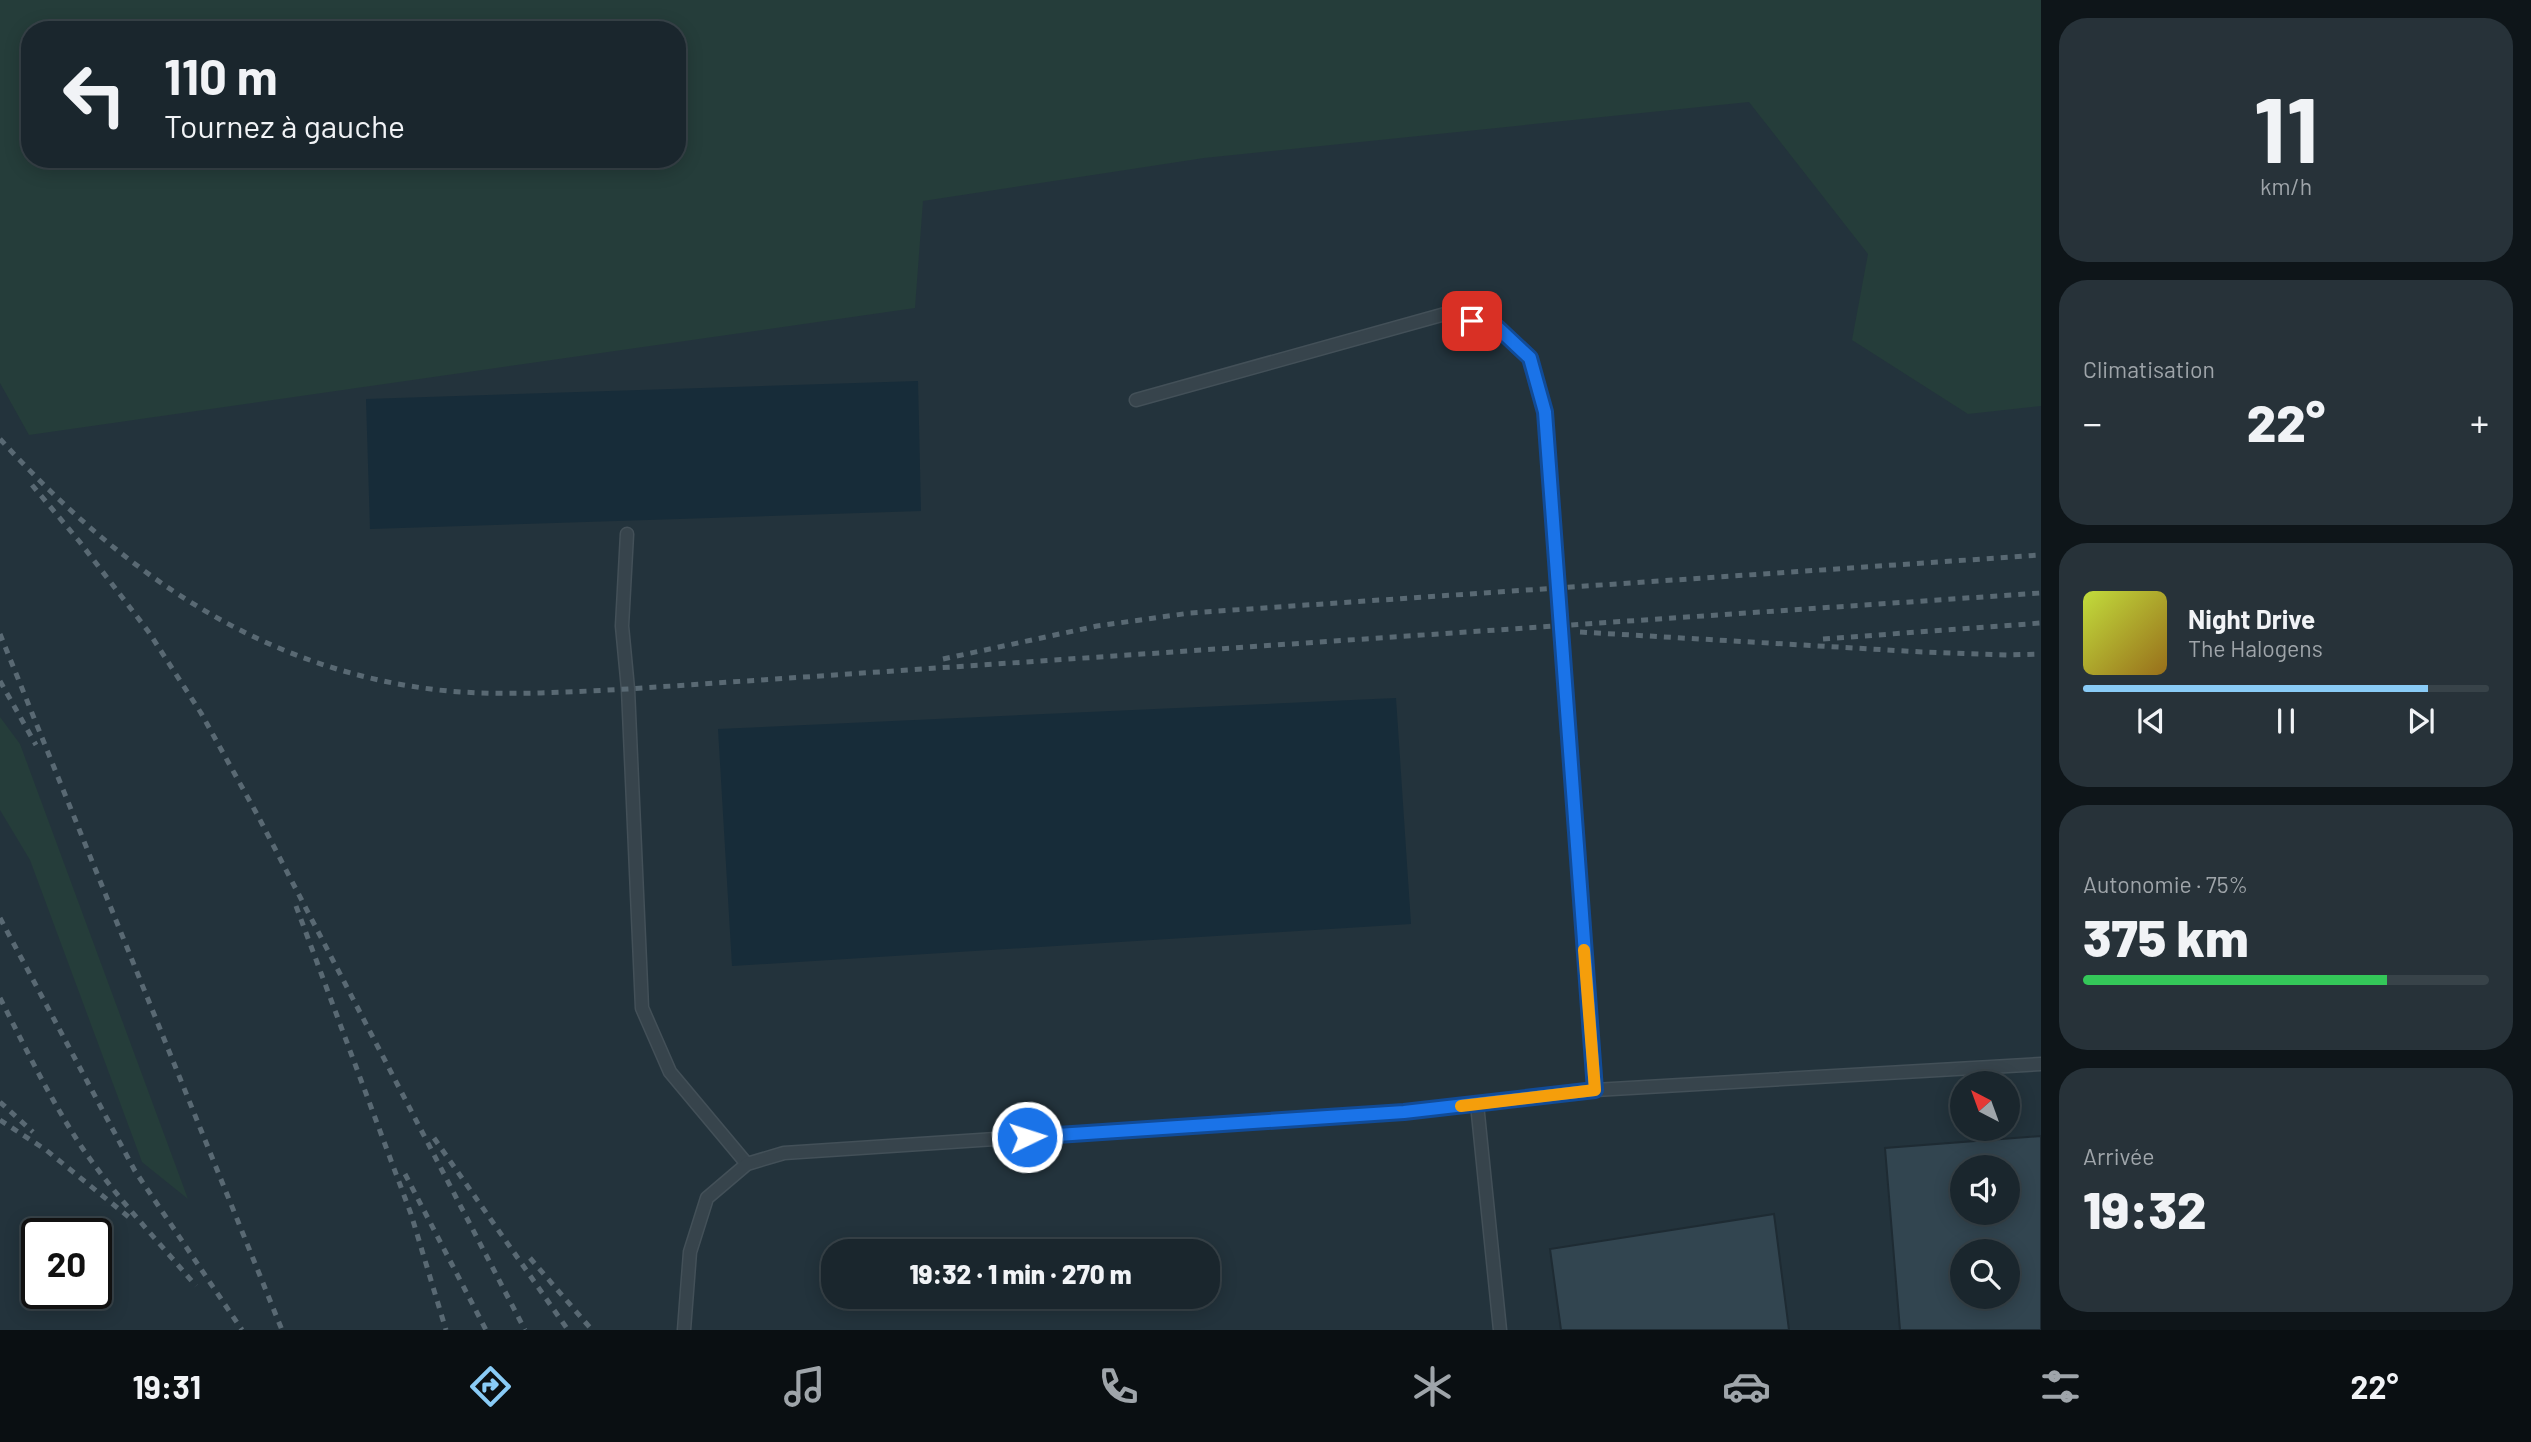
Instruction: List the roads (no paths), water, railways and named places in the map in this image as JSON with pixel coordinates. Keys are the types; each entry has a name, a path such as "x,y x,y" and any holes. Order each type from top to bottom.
{"lane":[{"path":"1136,400 1445,314 1498,328 1530,358 1545,412 1595,1090"},
{"path":"627,534 622,626 628,689 642,1008 670,1072 747,1164"},
{"path":"684,1330 691,1252 706,1198 747,1164 784,1153 1404,1112 1595,1090 2041,1064"},
{"path":"1477,1104 1500,1330"}],"water":[{"path":"918,381 921,511 370,529 366,399"},
{"path":"1396,698 1411,924 732,966 718,729"}],"railway":[{"path":"0,439 46,487 95,532 146,572 200,608 257,638 317,663 381,680 448,691 515,693 628,689 2041,593"},
{"path":"32,485 148,631 201,713 258,816 525,1330"},
{"path":"943,659 1097,626 1190,613 2041,555"},
{"path":"1823,639 2041,623"},
{"path":"1580,632 1922,652 2041,654"},
{"path":"0,634 282,1330"},
{"path":"0,681 36,745"},
{"path":"296,906 411,1214 446,1330"},
{"path":"0,918 135,1171 242,1330"},
{"path":"0,998 50,1094 83,1149 123,1202 196,1286"},
{"path":"0,1102 33,1132"},
{"path":"0,1120 46,1150 130,1218"},
{"path":"434,1138 568,1330"},
{"path":"405,1174 486,1330"},
{"path":"530,1258 592,1330"}]}
